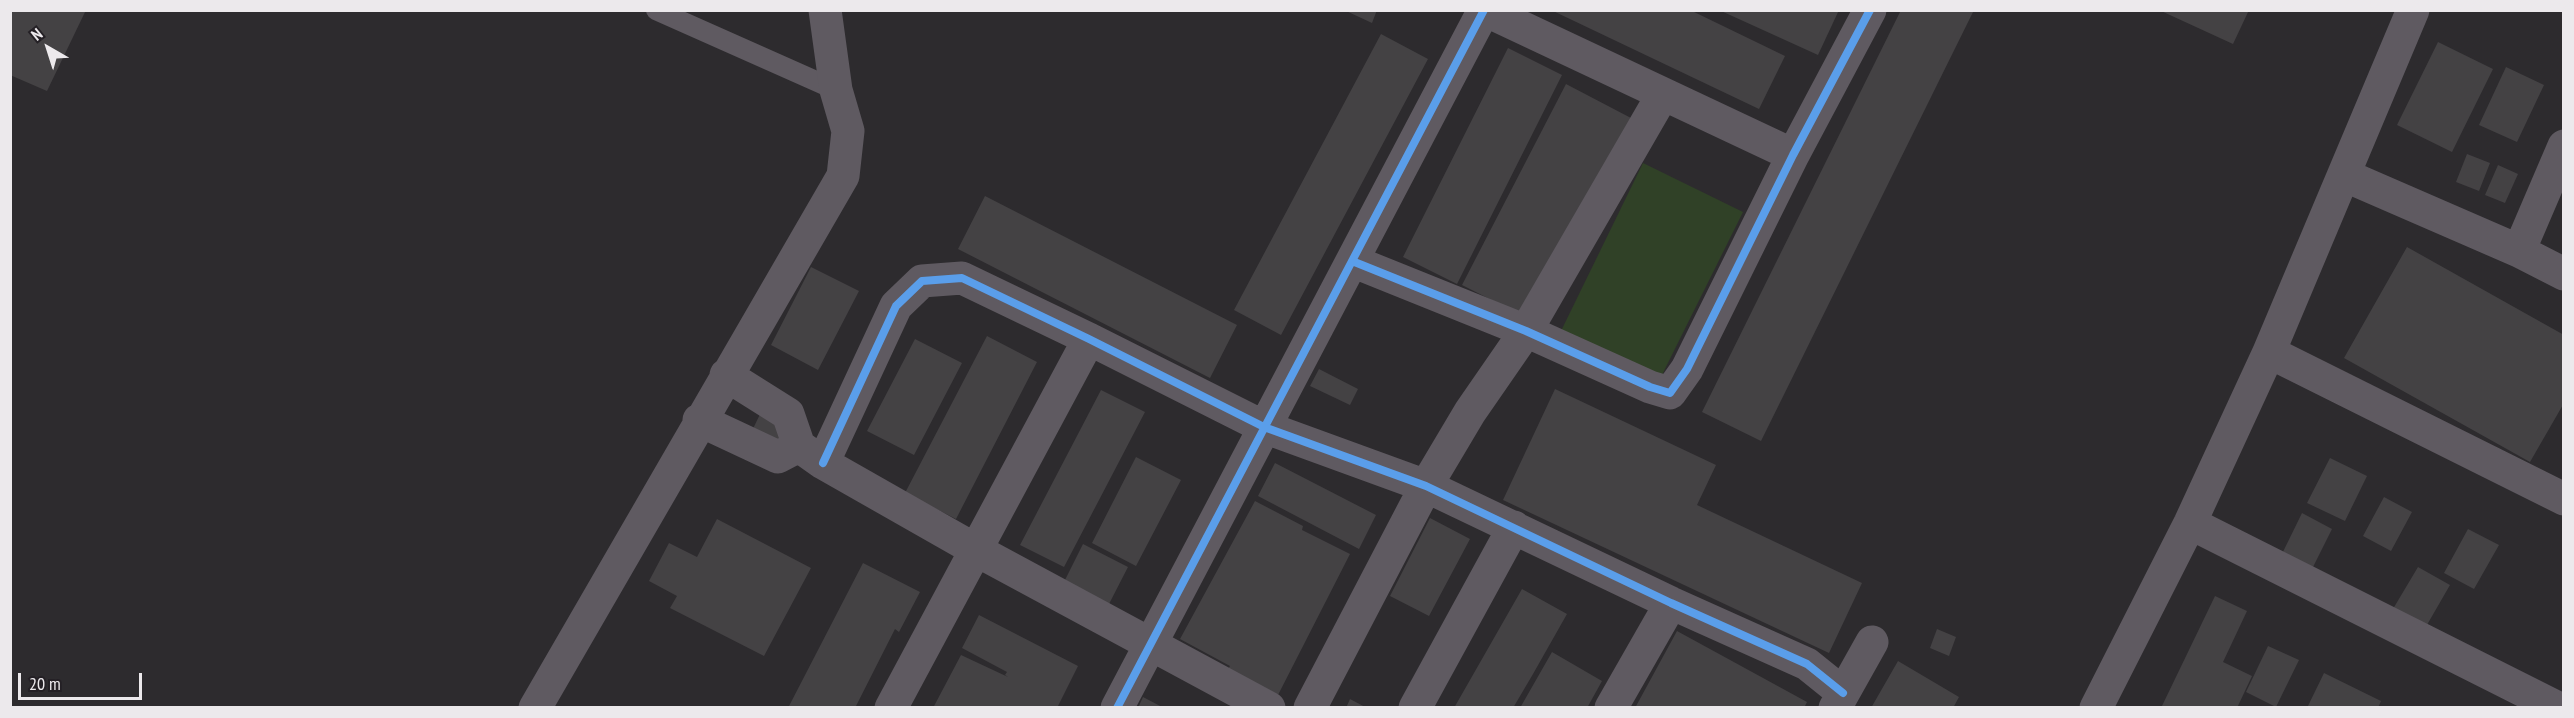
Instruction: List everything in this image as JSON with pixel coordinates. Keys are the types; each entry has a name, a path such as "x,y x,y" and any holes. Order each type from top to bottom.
{"street":[{"path":"535,708 699,420 843,176 848,131 836,90 825,10"},
{"path":"1117,708 1485,10 1793,155"},
{"path":"1352,261 1526,331 1650,387 1670,393 1687,369 1793,155 1870,10"},
{"path":"2108,703 2268,352 2413,10"},
{"path":"1310,708 1426,486 1470,412 1526,331 1663,94"},
{"path":"2519,251 2564,146"},
{"path":"2344,175 2519,251 2564,274"},
{"path":"811,455 896,306 922,281 962,278 1264,427 1426,486 1671,603 1807,664 1839,700 1872,642"},
{"path":"891,708 1089,339"},
{"path":"2268,352 2564,499"},
{"path":"726,375 788,414 811,455 976,550 1269,708"},
{"path":"699,420 778,457 811,455"},
{"path":"2190,523 2558,708"},
{"path":"1415,708 1514,527"},
{"path":"1611,708 1671,603"}],"lane":[{"path":"656,10 836,90"}],"green space":[{"path":"1643,163 1743,212 1659,381 1560,333"}],"building":[{"path":"12,10 86,10 47,91 10,75"},
{"path":"1344,10 1377,10 1372,23"},
{"path":"1551,10 1690,10 1785,56 1759,109"},
{"path":"1719,10 1839,10 1818,55"},
{"path":"1901,10 1974,10 1761,441 1702,412"},
{"path":"2159,10 2249,10 2233,44"},
{"path":"1381,34 1428,59 1281,335 1234,310"},
{"path":"2438,42 2493,69 2452,152 2397,125"},
{"path":"1508,48 1562,75 1457,284 1403,257"},
{"path":"2506,67 2544,85 2517,142 2479,125"},
{"path":"1566,84 1631,118 1527,318 1462,285"},
{"path":"2467,154 2490,163 2479,191 2456,182"},
{"path":"2498,165 2518,174 2505,203 2485,195"},
{"path":"985,196 1237,325 1210,378 958,249"},
{"path":"2407,247 2564,335 2564,403 2530,462 2344,358"},
{"path":"811,267 859,291 818,370 771,345"},
{"path":"987,336 1037,362 956,519 905,493"},
{"path":"915,339 962,363 914,455 867,431"},
{"path":"1319,369 1358,389 1350,405 1310,386"},
{"path":"1555,389 1716,465 1697,505 1862,583 1829,653 1503,500"},
{"path":"1101,390 1145,412 1064,567 1020,545"},
{"path":"762,410 787,422 777,445 751,433"},
{"path":"1136,457 1181,480 1136,566 1092,543"},
{"path":"2330,458 2367,476 2345,521 2307,503"},
{"path":"1275,463 1376,515 1359,549 1258,496"},
{"path":"2384,497 2412,512 2391,551 2363,536"},
{"path":"1255,501 1303,526 1302,530 1350,554 1278,695 1228,669 1230,666 1180,639"},
{"path":"2302,513 2332,529 2309,575 2279,560"},
{"path":"1430,518 1470,539 1429,616 1390,596"},
{"path":"717,519 811,568 764,656 670,608 677,596 649,581 669,543 697,557"},
{"path":"2468,529 2499,545 2474,589 2444,573"},
{"path":"1083,544 1128,567 1109,604 1064,582"},
{"path":"863,563 920,592 899,632 895,629 855,708 788,708"},
{"path":"2418,567 2450,585 2420,637 2387,619"},
{"path":"1522,589 1567,614 1533,674 1513,708 1454,708"},
{"path":"2215,596 2247,611 2223,662 2252,676 2237,708 2161,708"},
{"path":"979,615 1078,666 1057,708 933,708 961,655 1008,677 1005,675 1007,672 962,648"},
{"path":"1937,629 1956,637 1949,656 1930,648"},
{"path":"1677,631 1807,702 1804,708 1635,708"},
{"path":"2268,646 2299,660 2276,707 2246,692"},
{"path":"1552,652 1602,681 1587,708 1520,708"},
{"path":"1898,661 1959,697 1953,708 1871,708"},
{"path":"2324,673 2381,701 2378,708 2307,708"},
{"path":"1143,697 1164,708 1138,708"},
{"path":"1350,699 1367,708 1346,708"}],"cycle path":[{"path":"1117,708 1484,10"},
{"path":"1352,261 1526,331 1650,387 1670,393 1687,369 1793,155 1870,10"},
{"path":"823,463 896,306 922,281 962,278 1264,427 1426,486 1671,603 1807,664 1843,693"}]}
